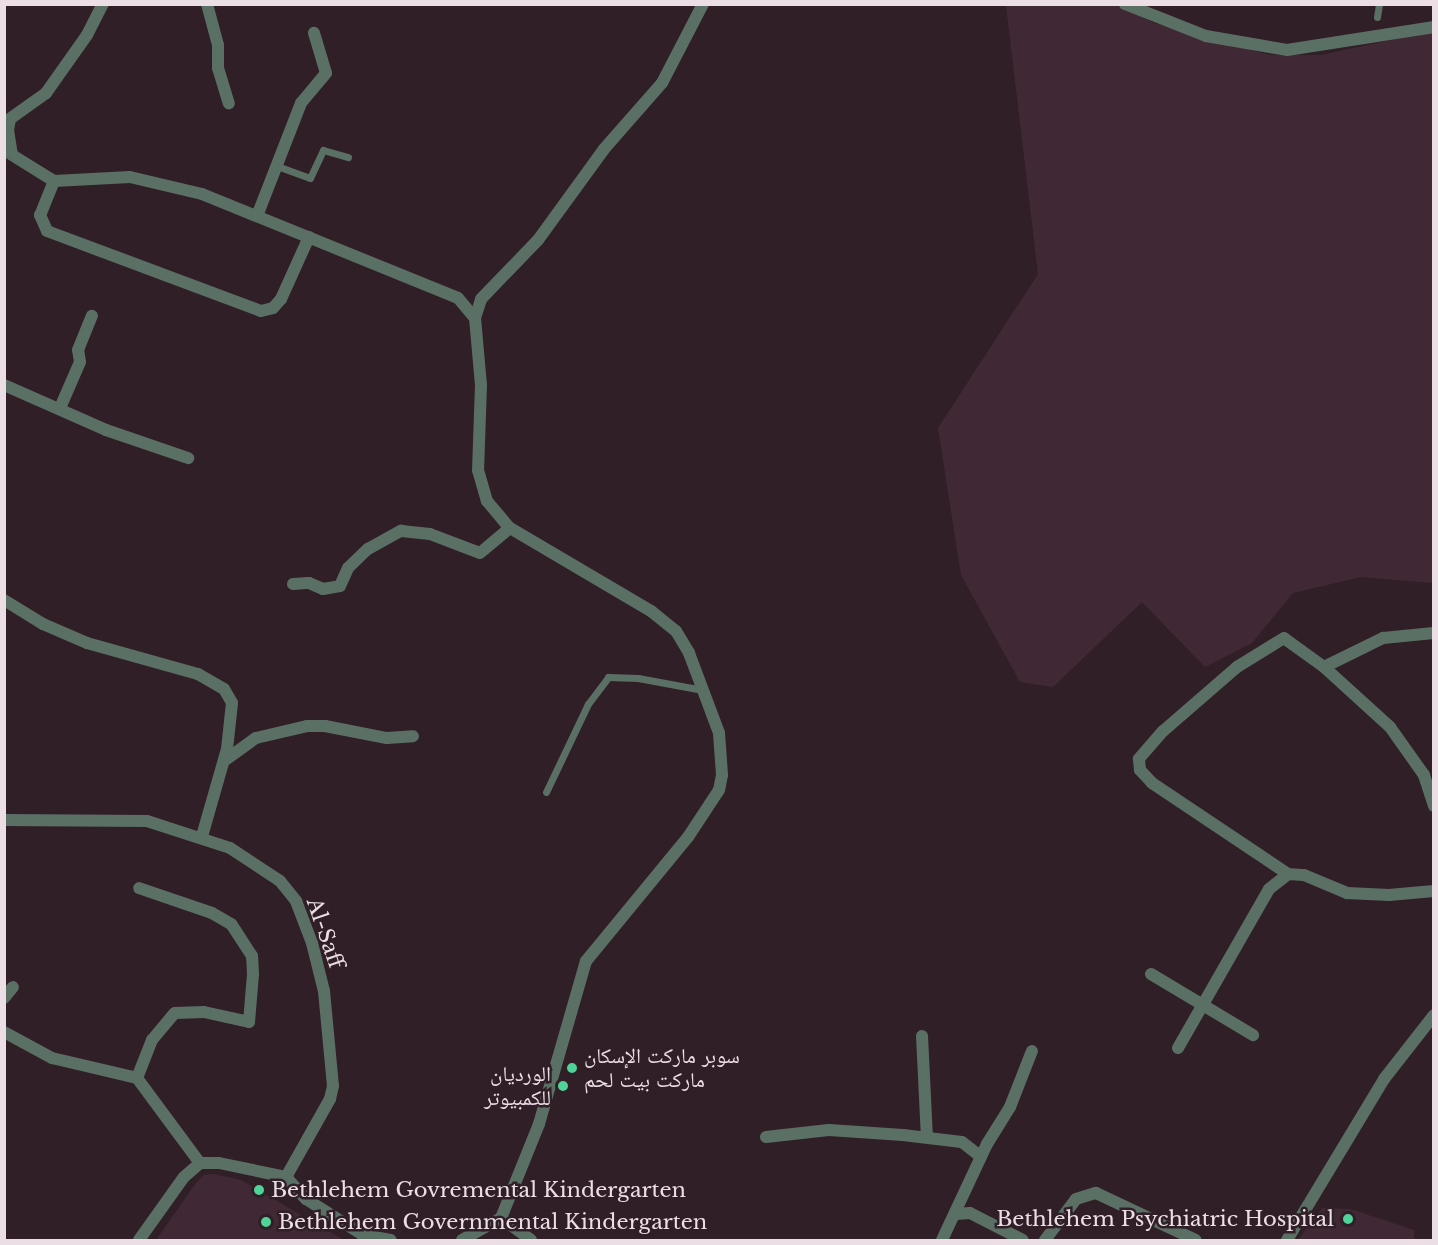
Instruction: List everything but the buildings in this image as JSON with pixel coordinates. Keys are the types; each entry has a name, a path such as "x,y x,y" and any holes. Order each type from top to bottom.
{"street":[{"path":"103,4 87,35 46,93 7,121 8,152 54,181 151,179 257,216 458,298 482,299"},
{"path":"207,4 218,45 218,68 229,103"},
{"path":"462,1240 501,1218 538,1124 586,961 688,837 719,790 723,775 719,733 705,690 680,638 668,624 604,579 510,528 487,501 478,471 481,385 475,318 482,299 538,240 604,149 655,92 703,4"},
{"path":"1125,4 1214,38 1287,50 1432,25"},
{"path":"257,216 301,103 326,73 314,33"},
{"path":"54,181 40,215 47,231 261,311 273,308 281,299 309,237"},
{"path":"458,298 475,318"},
{"path":"60,408 80,362 78,350 92,316"},
{"path":"4,385 106,430 188,458"},
{"path":"293,584 340,586 348,568 368,549 401,531 430,534 480,553 510,528"},
{"path":"4,600 43,624 87,643 213,680 224,688 232,703 223,762 201,836"},
{"path":"1324,667 1383,638 1434,633"},
{"path":"1434,806 1424,775 1390,727 1324,667 1284,638 1237,667 1179,716 1139,759 1140,770 1158,788 1288,874 1304,875 1347,893 1389,895 1434,891"},
{"path":"223,762 256,738 307,726 387,738 413,736"},
{"name":"Al-Saff","path":"4,820 127,819 201,836 258,863 280,881 296,901 321,981 333,1086 330,1099 286,1177"},
{"path":"1178,1048 1204,1006 1269,888 1288,874"},
{"path":"138,1078 152,1040 175,1013 204,1012 238,1023 249,1022 253,974 252,956 231,924 212,913 139,888"},
{"path":"1151,974 1253,1035"},
{"path":"4,998 14,987"},
{"path":"1287,1240 1384,1079 1434,1015"},
{"path":"4,1032 52,1058 138,1078 200,1163"},
{"path":"922,1036 927,1137"},
{"path":"942,1240 991,1137 1010,1107 1032,1051"},
{"path":"766,1137 830,1130 927,1137 962,1142 991,1137"},
{"path":"962,1142 981,1157"},
{"path":"139,1240 184,1177 200,1163 219,1163 286,1177 306,1199 364,1238 391,1240"},
{"path":"1045,1240 1076,1199 1096,1193 1196,1240"},
{"path":"955,1214 970,1213 1023,1240"},
{"path":"501,1218 531,1240"}],"lane":[{"path":"1377,17 1379,4"},
{"path":"277,166 310,178 323,150 348,157"},
{"path":"546,792 596,689 608,677 638,678 668,686 705,690"}],"shaded area":[{"path":"1006,5 1119,5 1154,23 1270,55 1321,55 1433,31 1433,583 1361,577 1293,593 1252,643 1205,667 1142,602 1053,687 1020,682 961,575 938,428 1038,274"},
{"name":"Bethlehem Governmental Kindergarten","path":"213,1174 241,1180 344,1240 156,1240 196,1183 204,1175"},
{"name":"Bethlehem Psychiatric Hospital","path":"1322,1208 1350,1209 1414,1230 1414,1240 1298,1240"}],"place":[{"name":"سوبر ماركت الإسكان ماركت بيت لحم","path":"572,1068"},
{"name":"الورديان للكمبيوتر","path":"563,1086"},
{"name":"Bethlehem Govremental Kindergarten","path":"259,1190"},
{"name":"Bethlehem Psychiatric Hospital","path":"1348,1219"},
{"name":"Bethlehem Governmental Kindergarten","path":"266,1222"}]}
